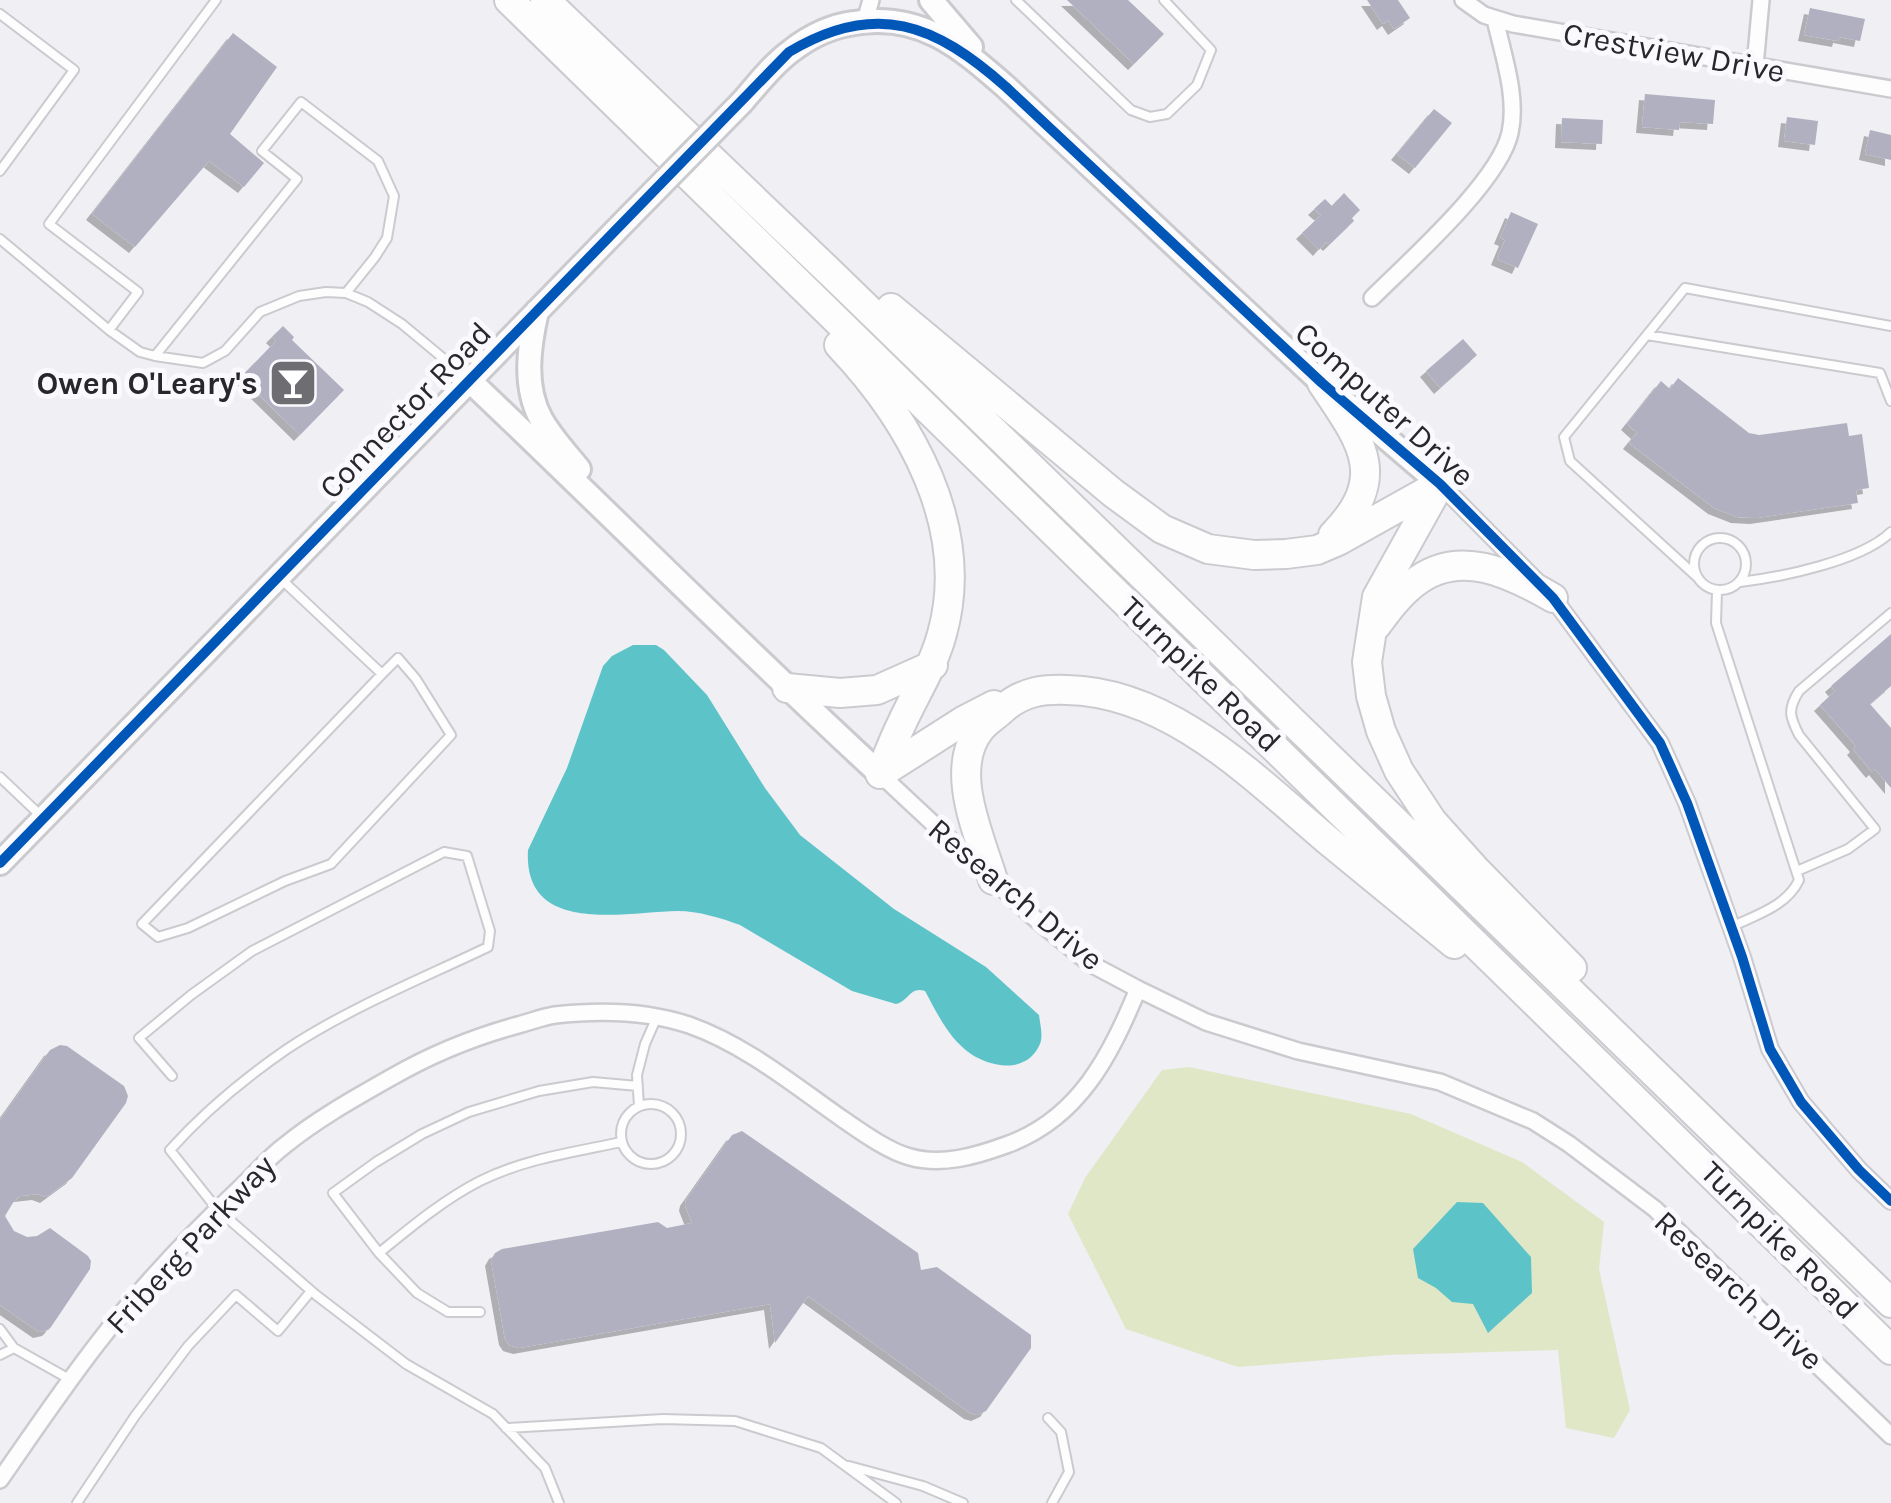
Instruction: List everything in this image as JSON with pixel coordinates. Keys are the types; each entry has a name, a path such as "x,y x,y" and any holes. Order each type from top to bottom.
{"highway":[{"name":"Turnpike Road","path":"509,0 1891,1350"},
{"name":"Turnpike Road","path":"544,0 835,277 1891,1303"},
{"path":"776,260 802,305 858,366 916,450 935,492 945,529 949,568 945,624 932,665 880,774"},
{"path":"835,277 880,298 1067,455 1162,528 1208,549 1254,555 1317,550 1440,484"},
{"path":"1317,550 1352,515 1366,474 1357,434 1322,383"},
{"path":"1440,484 1376,596 1366,662 1370,696 1399,771 1432,820 1476,870 1891,1303"},
{"path":"1372,631 1409,586 1423,576 1452,566 1486,566 1512,575 1553,598"},
{"path":"787,688 840,693 877,690 932,665"},
{"path":"880,774 990,706 1042,690 1110,695 1150,710 1192,731 1239,766 1648,1110"},
{"path":"993,880 966,793 966,761 980,730 1018,697"}],"street":[{"path":"931,0 1006,87"},
{"name":"Crestview Drive","path":"1463,0 1496,19 1891,89"},
{"path":"1755,66 1761,0"},
{"name":"Computer Drive","path":"868,10 938,35 1006,87 1322,383 1440,484 1553,598 1660,743 1688,803 1770,1049 1802,1102 1859,1170 1891,1200"},
{"name":"Connector Road","path":"0,863 789,52 868,10"},
{"path":"1372,298 1462,208 1505,148 1512,99 1496,19"},
{"path":"537,311 529,380 540,417 613,516"},
{"name":"Research Drive","path":"469,380 787,688 1032,916 1089,962 1206,1022 1298,1051 1440,1082 1533,1121 1654,1209 1891,1436"},
{"name":"Friberg Parkway","path":"0,1480 142,1290 282,1147 318,1121 458,1044 552,1016 604,1013 657,1017 691,1026 732,1044 866,1135 910,1157 946,1160 976,1156 1045,1128 1095,1076 1119,1035 1138,989"}],"lane":[{"path":"109,330 138,292 49,224 216,0"},
{"path":"1016,0 1131,110 1150,118 1167,114 1197,84 1212,50 1164,0"},
{"path":"0,14 74,70 0,170"},
{"path":"154,356 297,179 262,151 301,102 378,161 394,196 387,238 346,293"},
{"path":"0,239 140,352 203,363 226,351 260,312 300,296 346,293 402,324 469,380"},
{"path":"1891,326 1685,288 1564,437 1570,461 1704,586 1716,590 1858,554 1891,532"},
{"path":"1647,334 1880,373 1891,401"},
{"path":"1696,576 1693,564 1704,542 1729,539 1740,546 1746,558 1740,582"},
{"path":"278,576 382,674"},
{"path":"1716,590 1716,623 1799,880 1793,894 1731,926"},
{"path":"1797,872 1848,849 1875,829 1800,736 1791,719 1791,704 1799,692 1891,613"},
{"path":"398,658 416,679 451,736 331,864 188,928 158,937 142,924 382,674 398,658"},
{"path":"0,776 43,818"},
{"path":"172,1076 139,1038 191,995 252,951 444,852 467,856 490,931 488,947 366,1005 288,1049 198,1119 170,1150 217,1210 311,1291 406,1364 493,1414 544,1468 559,1503"},
{"path":"639,1106 637,1075 657,1017"},
{"path":"480,1312 448,1312 418,1294 379,1252 334,1193 422,1134 470,1112 539,1091 593,1082 638,1086"},
{"path":"654,1104 667,1109 677,1119 681,1133 678,1147 655,1164 628,1154 622,1142 621,1127 628,1114 639,1106 654,1104"},
{"path":"379,1252 429,1213 481,1181 536,1160 622,1142"},
{"path":"77,1503 188,1346 236,1294 278,1331 311,1291"},
{"path":"0,1329 14,1348 71,1380"},
{"path":"0,1354 14,1348"},
{"path":"1048,1418 1060,1432 1069,1472 1052,1503"},
{"path":"506,1428 663,1419 735,1421 822,1448 896,1503"},
{"path":"845,1465 922,1486 963,1503"}],"green space":[{"path":"1189,1067 1411,1114 1522,1162 1604,1222 1599,1269 1630,1410 1614,1438 1566,1428 1558,1350 1387,1355 1238,1367 1126,1329 1068,1214 1085,1178 1162,1070"}],"water":[{"path":"633,645 656,645 664,650 707,695 765,788 800,835 894,909 986,967 1039,1015 1041,1039 1033,1055 1008,1065 979,1059 950,1033 925,991 916,990 896,1004 852,991 725,920 686,911 581,913 559,907 542,896 531,877 528,850 567,768 603,666 612,656"},
{"path":"1457,1202 1483,1203 1531,1257 1532,1293 1488,1333 1473,1304 1452,1302 1418,1278 1413,1249"}],"building":[{"path":"1067,0 1128,0 1164,34 1134,64"},
{"path":"1367,0 1398,0 1410,18 1394,29 1388,20 1383,24"},
{"path":"1810,8 1865,19 1860,41 1804,35"},
{"path":"233,33 277,67 230,134 264,163 244,187 209,161 135,247 92,214"},
{"path":"1645,94 1715,100 1713,124 1680,122 1679,130 1642,127"},
{"path":"1434,109 1452,123 1415,168 1397,154"},
{"path":"1787,117 1818,121 1815,145 1784,141"},
{"path":"1562,118 1603,120 1602,144 1561,142"},
{"path":"1870,130 1891,135 1891,160 1865,154"},
{"path":"1344,193 1360,210 1352,218 1354,221 1319,250 1302,233 1321,215 1314,209 1325,199 1332,206"},
{"path":"1511,212 1538,224 1518,268 1497,259 1505,240 1500,238"},
{"name":"Owen O'Leary's","path":"283,326 294,337 292,340 344,390 300,435 241,377 276,341 272,337"},
{"path":"1463,339 1477,355 1440,388 1426,371"},
{"path":"1678,378 1749,433 1759,435 1847,423 1849,436 1862,434 1869,488 1856,490 1858,503 1756,518 1737,517 1714,508 1629,443 1637,433 1627,424 1661,381 1670,389"},
{"path":"1891,634 1891,686 1870,704 1891,728 1891,788 1875,769 1872,772 1853,749 1856,746 1820,705 1835,691 1831,686"},
{"path":"60,1045 124,1086 128,1096 72,1178 46,1197 20,1196 5,1216 14,1231 27,1237 50,1228 91,1261 90,1269 51,1327 39,1332 0,1305 0,1120 50,1050"},
{"path":"742,1131 918,1253 921,1270 937,1267 1031,1335 1031,1348 986,1411 970,1413 808,1296 775,1343 770,1304 519,1348 509,1345 491,1260 495,1253 658,1222 667,1228 692,1223 686,1200 732,1135"}],"cycle path":[{"path":"0,863 789,52 820,36 850,27 904,26 954,48 1006,87 1322,383 1440,484 1553,598 1660,743 1687,803 1770,1049 1801,1102 1891,1201"}],"place":[{"name":"Owen O'Leary's","path":"293,383"}]}
